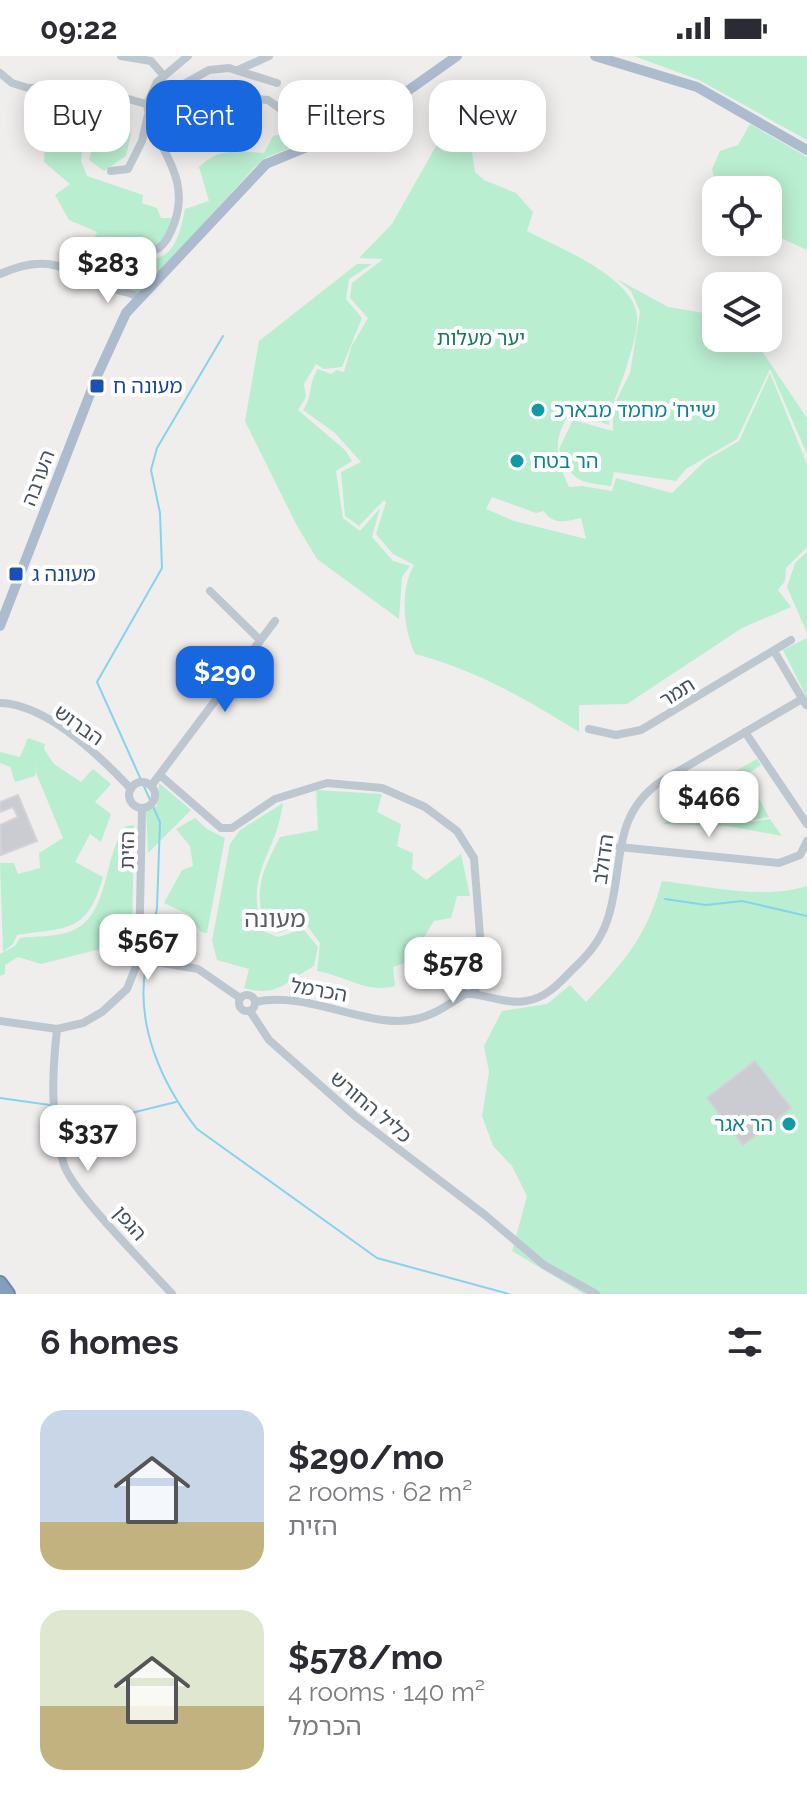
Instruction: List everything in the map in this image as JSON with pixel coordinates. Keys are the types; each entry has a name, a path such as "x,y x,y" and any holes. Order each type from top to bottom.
{"highway":[{"path":"0,1283 8,1294"}],"main road":[{"name":"הערבה","path":"0,626 110,345 126,313 266,164 358,126 457,56"},
{"path":"595,56 697,87 807,150"}],"street":[{"path":"121,56 151,61 164,76"},
{"path":"160,80 188,56"},
{"path":"237,70 269,56"},
{"path":"193,80 209,70 237,70 277,83"},
{"path":"0,73 12,83 28,88 82,86 146,108"},
{"path":"111,171 128,169 134,162 146,117"},
{"path":"95,280 116,253 160,247 174,224 178,199 176,170 168,152"},
{"path":"0,274 33,263 53,264 79,271 139,298"},
{"path":"210,591 260,640"},
{"path":"151,786 275,621"},
{"name":"תמר","path":"589,729 616,735 641,730 791,640"},
{"path":"774,651 804,702"},
{"name":"הדולב","path":"469,994 515,1002 536,999 557,986 586,957 601,936 611,911 619,847 632,808 651,789 745,732 804,702"},
{"name":"הברוש","path":"0,703 11,703 60,726 111,767 131,789"},
{"path":"745,732 807,824"},
{"path":"161,776 221,828 232,828 275,799 327,783 345,782 382,788 425,807 457,831 474,858 480,936 474,982 469,994"},
{"path":"139,783 151,786 154,801 142,808 131,802 131,789 139,783"},
{"name":"הזית","path":"0,1021 57,1029 83,1023 117,1000 127,989 139,959 142,808"},
{"path":"619,847 779,863 800,855 807,841"},
{"name":"הכרמל","path":"139,959 198,969 240,998 250,995 252,1006 279,999 393,1020 414,1020 440,1011 469,994"},
{"path":"469,994 461,983 474,982 495,998"},
{"name":"כליל החורש","path":"252,1006 269,1040 355,1116 485,1215 544,1265 596,1294"},
{"name":"הגפן","path":"57,1029 51,1083 65,1167 82,1191 172,1294"}],"green space":[{"path":"634,56 807,56 807,140 699,80"},
{"path":"750,124 807,157 807,250 782,238 782,176 714,176 712,169 720,151 738,145"},
{"path":"278,135 280,152 267,157 254,168 140,293 108,286 111,277 168,252 175,243 185,209 209,201 199,167 222,153 264,153 273,136"},
{"path":"45,152 82,152 81,161 87,176 143,195 142,203 157,208 161,218 173,218 162,245 131,250 106,262 87,255 97,232 69,220 55,195 70,184 44,162"},
{"path":"91,152 127,152 126,156 104,171 89,160"},
{"name":"יער מעלות","path":"433,152 472,152 475,172 484,180 516,193 533,212 527,231 592,265 623,289 633,302 637,316 625,373 609,425 570,412 564,422 558,449 569,487 612,491 616,478 672,493 706,460 739,441 770,373 807,464 807,547 786,568 785,581 778,590 791,607 742,628 627,704 579,705 579,732 500,687 459,668 415,654 405,609 407,586 414,565 393,554 376,534 386,502 384,500 359,526 345,516 341,472 361,462 335,433 303,410 318,369 331,374 337,370 344,372 351,347 368,318 350,298 352,283 383,259 359,258 392,224","holes":["492,497 536,513 544,511 552,519 561,521 581,518 586,539 514,521 486,509"]},
{"path":"357,264 372,264 349,279 346,299 362,318 342,367 324,369 316,364 304,384 306,397 298,410 345,450 352,461 336,471 343,518 360,531 380,508 372,537 393,561 410,566 402,577 399,619 317,559 297,526 245,421 259,341"},
{"path":"617,279 668,307 702,313 702,352 762,352 807,418 807,454 770,369 737,439 686,469 676,481 614,472 611,486 583,481 572,474 559,449 573,420 613,431 613,407 630,373 640,312 631,291"},
{"path":"807,552 807,633 787,587 795,563"},
{"path":"807,638 807,698 783,650"},
{"path":"28,738 45,744 44,749 54,764 81,782 93,769 111,784 95,802 111,814 101,842 90,834 75,862 103,877 90,909 74,924 63,928 17,935 13,944 3,952 0,863 14,863 18,874 40,868 39,853 63,838 36,773 38,759 35,776 15,782 10,767 0,763 0,752 20,757"},
{"path":"757,759 761,765 746,775 769,817 752,820 709,799 687,807 672,785 680,779 691,796"},
{"path":"159,783 191,810 148,853 146,811 157,806"},
{"path":"316,790 382,794 377,812 401,824 397,846 413,853 412,869 426,880 461,854 470,896 457,896 451,918 434,921 423,939 427,946 423,957 393,967 395,986 374,988 317,971 320,943 305,923 278,933 264,924 260,888 265,869 280,837 318,830"},
{"path":"709,801 752,822 770,819 782,836 728,826 663,824 685,809"},
{"path":"283,803 259,877 257,909 261,930 278,937 303,929 318,947 314,966 281,986 256,991 244,988 249,969 217,960 212,941 230,844 240,830"},
{"path":"195,818 207,829 225,838 207,933 201,932 189,915 164,903 182,870 193,866 190,846 176,829"},
{"path":"134,825 132,941 41,964 18,957 5,965 5,974 0,976 0,954 15,946 20,938 51,936 83,925 99,900 118,839 126,826"},
{"path":"662,881 754,892 807,886 807,1294 584,1294 512,1251 527,1196 512,1166 493,1146 482,1116 489,1072 484,1046 502,1011 547,1004 570,985 586,1002 633,947 649,918"}],"building":[{"path":"18,795 37,841 1,855 0,825 18,817 13,807 0,812 0,802"},
{"path":"755,1061 791,1108 743,1145 707,1098"}],"waterway":[{"path":"148,958 157,908 160,822 97,682 162,568 160,513 151,470 157,448 223,336"},
{"path":"665,899 706,905 742,901 807,916"},
{"path":"146,965 144,1009 154,1052 172,1092 197,1129 377,1258 509,1294"},
{"path":"0,1098 50,1105"},
{"path":"57,1106 119,1116 176,1102"}],"place":[{"name":"מעונה ח","path":"97,386"},
{"name":"שייח' מחמד מבארכ","path":"538,410"},
{"name":"הר בטח","path":"517,461"},
{"name":"מעונה ג","path":"16,574"},
{"name":"הר אגר","path":"789,1124"}],"district":[{"name":"מעונה","path":"275,918"}]}
